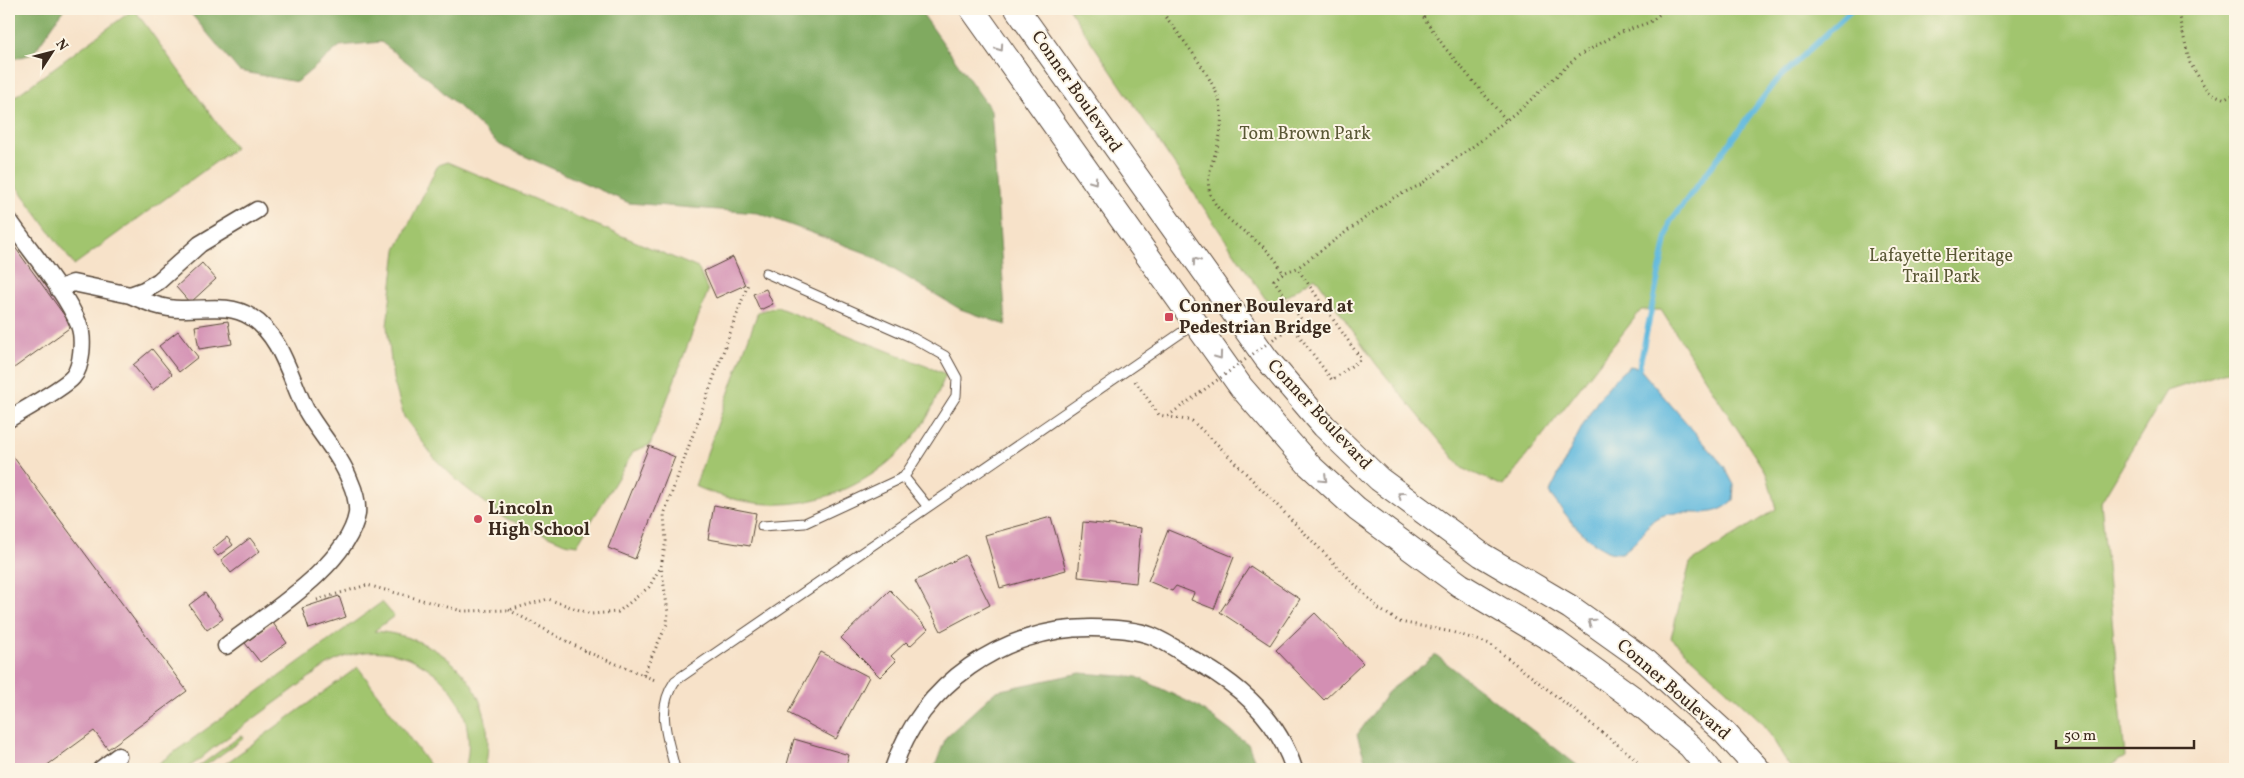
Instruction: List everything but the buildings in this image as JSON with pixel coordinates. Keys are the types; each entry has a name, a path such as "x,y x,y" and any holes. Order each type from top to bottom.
{"main road":[{"name":"Conner Boulevard","path":"972,9 1241,386 1309,465 1356,509 1460,585 1557,643 1633,698 1690,746 1709,769"},
{"name":"Conner Boulevard","path":"1017,9 1266,358 1324,426 1379,479 1482,555 1570,607 1647,662 1726,733 1758,769"},
{"path":"1195,323 1225,301"}],"street":[{"path":"130,294 144,290 159,281 200,244 257,210"},
{"path":"9,220 70,306 80,328 79,367 72,378 9,419"},
{"path":"58,289 73,283 130,294 148,304 166,308 213,307 237,310 250,316 263,326 291,373 307,412 350,479 355,495 357,512 353,526 336,556 317,576 226,646"},
{"path":"893,769 899,750 916,719 936,694 960,674 986,654 1027,637 1072,628 1112,628 1152,636 1224,677 1247,694 1272,725 1289,753 1294,769"},
{"path":"101,769 118,756"}],"lane":[{"path":"762,526 805,523 904,477 956,396 957,378 945,356 913,338 766,273"},
{"path":"675,769 664,718 664,704 668,692 676,682 1195,323"},
{"path":"904,477 928,507"}],"path":[{"path":"1160,9 1209,78 1218,96 1221,110 1220,139 1213,156 1210,174 1210,194 1222,213 1273,256 1283,273"},
{"path":"1418,9 1445,48 1506,120"},
{"path":"1168,416 1301,319 1274,280 1283,273 1296,268 1391,199 1420,185 1506,120 1578,56 1619,33 1650,22 1666,9"},
{"path":"2177,9 2190,63 2208,92 2225,99 2235,94"},
{"path":"1292,326 1332,380 1361,359 1296,268"},
{"path":"313,601 366,585 462,611 509,610 548,599 591,614 618,612 649,587 661,566 666,541 664,514 748,284"},
{"path":"1127,370 1159,415 1192,421 1198,426 1379,609 1400,622 1452,632 1490,644 1632,756 1643,769"},
{"path":"643,675 667,624 668,612 661,566"},
{"path":"509,610 585,651 655,680"}],"green space":[{"path":"9,9 64,9 33,54 9,60"},
{"path":"134,9 235,148 74,265 9,176 9,101"},
{"path":"187,9 919,9 991,110 1006,325 960,309 866,253 758,213 629,203 500,145 430,80 381,42 340,46 297,82 239,71"},
{"name":"Lafayette Heritage Trail Park","path":"1069,9 2235,9 2235,369 2167,391 2101,502 2125,757 2104,769 1791,769 1763,723 1671,638 1690,563 1776,509 1767,475 1661,310 1641,310 1503,486 1462,468 1376,364 1315,277 1271,307"},
{"path":"447,162 698,268 708,291 650,445 634,451 577,545 565,543 505,518 461,484 436,460 404,417 393,379 387,326 396,250 438,165"},
{"path":"777,307 946,374 924,423 897,455 885,465 863,480 817,499 769,504 744,501 695,486 758,312"},
{"path":"382,602 394,616 374,631 401,636 425,644 446,657 463,674 476,694 485,716 488,741 485,769 465,769 468,747 466,724 459,703 446,684 421,664 406,657 376,652 344,657 329,664 185,769 151,769"},
{"path":"1436,655 1582,769 1368,769 1357,735 1389,691"},
{"path":"358,667 432,769 218,769"},
{"path":"1080,673 1137,677 1197,706 1248,744 1258,769 934,769 946,737 996,691"},
{"path":"242,735 244,738 201,769 195,769"}],"water":[{"path":"1630,366 1639,368 1724,466 1734,485 1733,501 1724,508 1714,511 1705,513 1675,513 1655,519 1630,547 1622,553 1614,553 1598,546 1582,533 1549,493 1593,407 1604,391"}],"waterway":[{"path":"1639,368 1670,222 1774,83 1853,9"}],"place":[{"name":"Conner Boulevard at Pedestrian Bridge","path":"1169,317"},
{"name":"Lincoln High School","path":"478,519"}],"park label":[{"name":"Tom Brown Park","path":"1305,134"}]}
